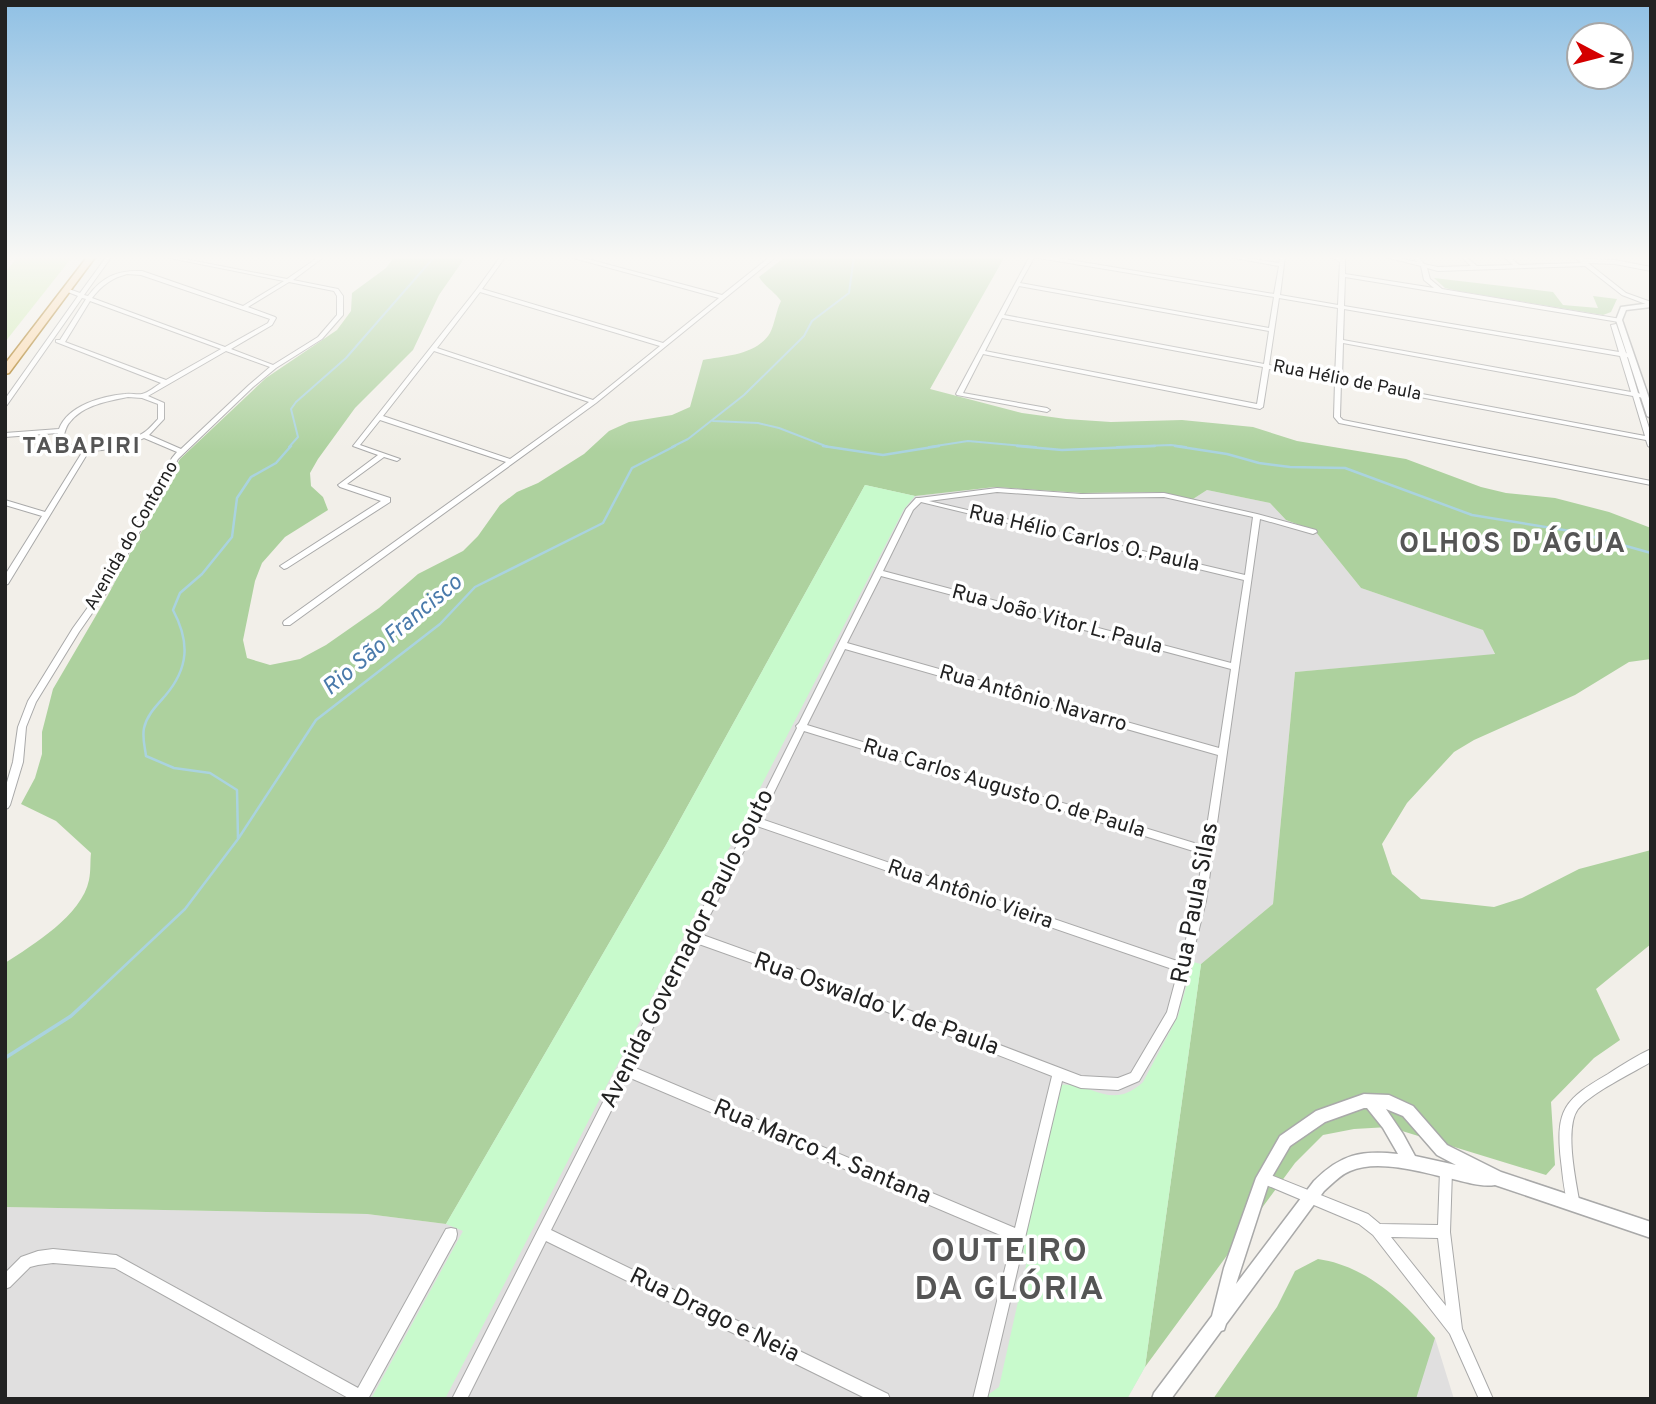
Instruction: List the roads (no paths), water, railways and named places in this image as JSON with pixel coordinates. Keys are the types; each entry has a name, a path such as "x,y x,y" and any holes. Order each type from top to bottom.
{"main road":[{"path":"5,371 42,322"}],"street":[{"path":"5,404 63,322"},
{"path":"62,342 75,322"},
{"path":"150,322 274,367"},
{"path":"144,396 272,322"},
{"name":"Avenida do Contorno","path":"5,805 18,762 22,727 32,701 107,586 166,471 181,451 274,367 320,338 335,322"},
{"path":"397,460 356,446 455,322"},
{"path":"584,322 663,345"},
{"path":"287,623 594,402 692,322"},
{"path":"998,322 959,394 1047,410"},
{"name":"Rua Hélio de Paula","path":"1030,322 1650,441"},
{"path":"1225,322 1272,330"},
{"path":"982,352 1260,407 1273,322"},
{"path":"1341,322 1337,417 1341,422 1651,483"},
{"path":"1432,322 1627,355"},
{"path":"1617,322 1650,441"},
{"path":"51,339 167,383"},
{"name":"Rua Hélio de Paula","path":"1339,341 1639,395"},
{"path":"434,349 594,402"},
{"path":"1639,395 1651,416"},
{"path":"144,396 161,403 164,410 155,426 144,435 116,447 86,451 64,445 59,439 59,431 65,422 92,404 119,397 144,396"},
{"path":"379,417 512,462"},
{"path":"5,435 59,431"},
{"path":"144,435 181,451"},
{"path":"5,582 86,451"},
{"path":"284,566 387,500 342,485 382,455"},
{"path":"919,500 997,490 1081,496 1152,495 1257,516 1314,532"},
{"name":"Avenida Governador Paulo Souto","path":"459,1399 693,937 755,821 910,509 919,500"},
{"name":"Rua Hélio Carlos O. Paula","path":"919,500 1248,578"},
{"path":"5,502 46,514"},
{"name":"Rua Paula Silas","path":"1058,1074 1097,1084 1118,1084 1135,1077 1172,1014 1186,970 1201,901 1257,516"},
{"name":"Rua João Vitor L. Paula","path":"879,573 1236,667"},
{"name":"Rua Antônio Navarro","path":"843,645 1223,753"},
{"name":"Rua Carlos Augusto O. de Paula","path":"800,726 1208,851"},
{"name":"Rua Antônio Vieira","path":"755,821 1186,970"},
{"name":"Rua Oswaldo V. de Paula","path":"693,937 864,998 1058,1074"},
{"path":"1575,1206 1567,1159 1566,1121 1572,1106 1583,1096 1651,1055"},
{"name":"Rua Marco A. Santana","path":"626,1070 1018,1237"},
{"path":"980,1399 1058,1074"},
{"path":"1218,1324 1232,1268 1263,1178 1285,1141 1321,1116 1370,1101 1389,1102 1408,1111 1442,1150 1498,1179 1651,1230"},
{"path":"1370,1101 1388,1120 1401,1140 1411,1164"},
{"path":"1160,1399 1309,1199 1332,1174 1350,1163 1371,1159 1498,1179"},
{"path":"1446,1171 1444,1232 1455,1329"},
{"path":"1263,1178 1363,1219 1378,1230 1455,1329 1486,1399"},
{"path":"1378,1230 1444,1232"},
{"name":"Rua Drago e Neia","path":"544,1233 883,1399"},
{"path":"5,1282 26,1262 53,1256 116,1262 130,1267 189,1304 360,1398 451,1234"}],"waterway":[{"path":"289,447 298,437 291,409 346,358 378,322"},
{"name":"Rio São Francisco","path":"672,447 688,439 744,395 804,336 812,322"},
{"path":"713,421 758,423 827,447"},
{"path":"929,447 968,441 1036,447"},
{"path":"238,839 237,790 210,773 174,768 146,756 143,732 145,723 173,686 183,665 184,644 173,610 180,593 202,574 232,537 237,498 251,477 276,463 291,446"},
{"name":"Rio São Francisco","path":"238,839 316,720 440,624 475,587 603,523 632,468 675,446"},
{"path":"827,447 883,455 939,446"},
{"path":"1017,446 1062,450 1155,446"},
{"path":"1175,446 1227,454 1259,463 1290,467 1345,468 1472,515 1576,532 1651,553"},
{"path":"1117,447 1186,447"},
{"name":"Rio São Francisco","path":"83,1005 185,909 238,839"},
{"name":"Rio São Francisco","path":"5,1058 71,1016 85,1003"}],"district":[{"name":"TABAPIRI","path":"82,447"},
{"name":"OLHOS D'ÁGUA","path":"1513,545"},
{"name":"OUTEIRO DA GLÓRIA","path":"1010,1272"}]}
